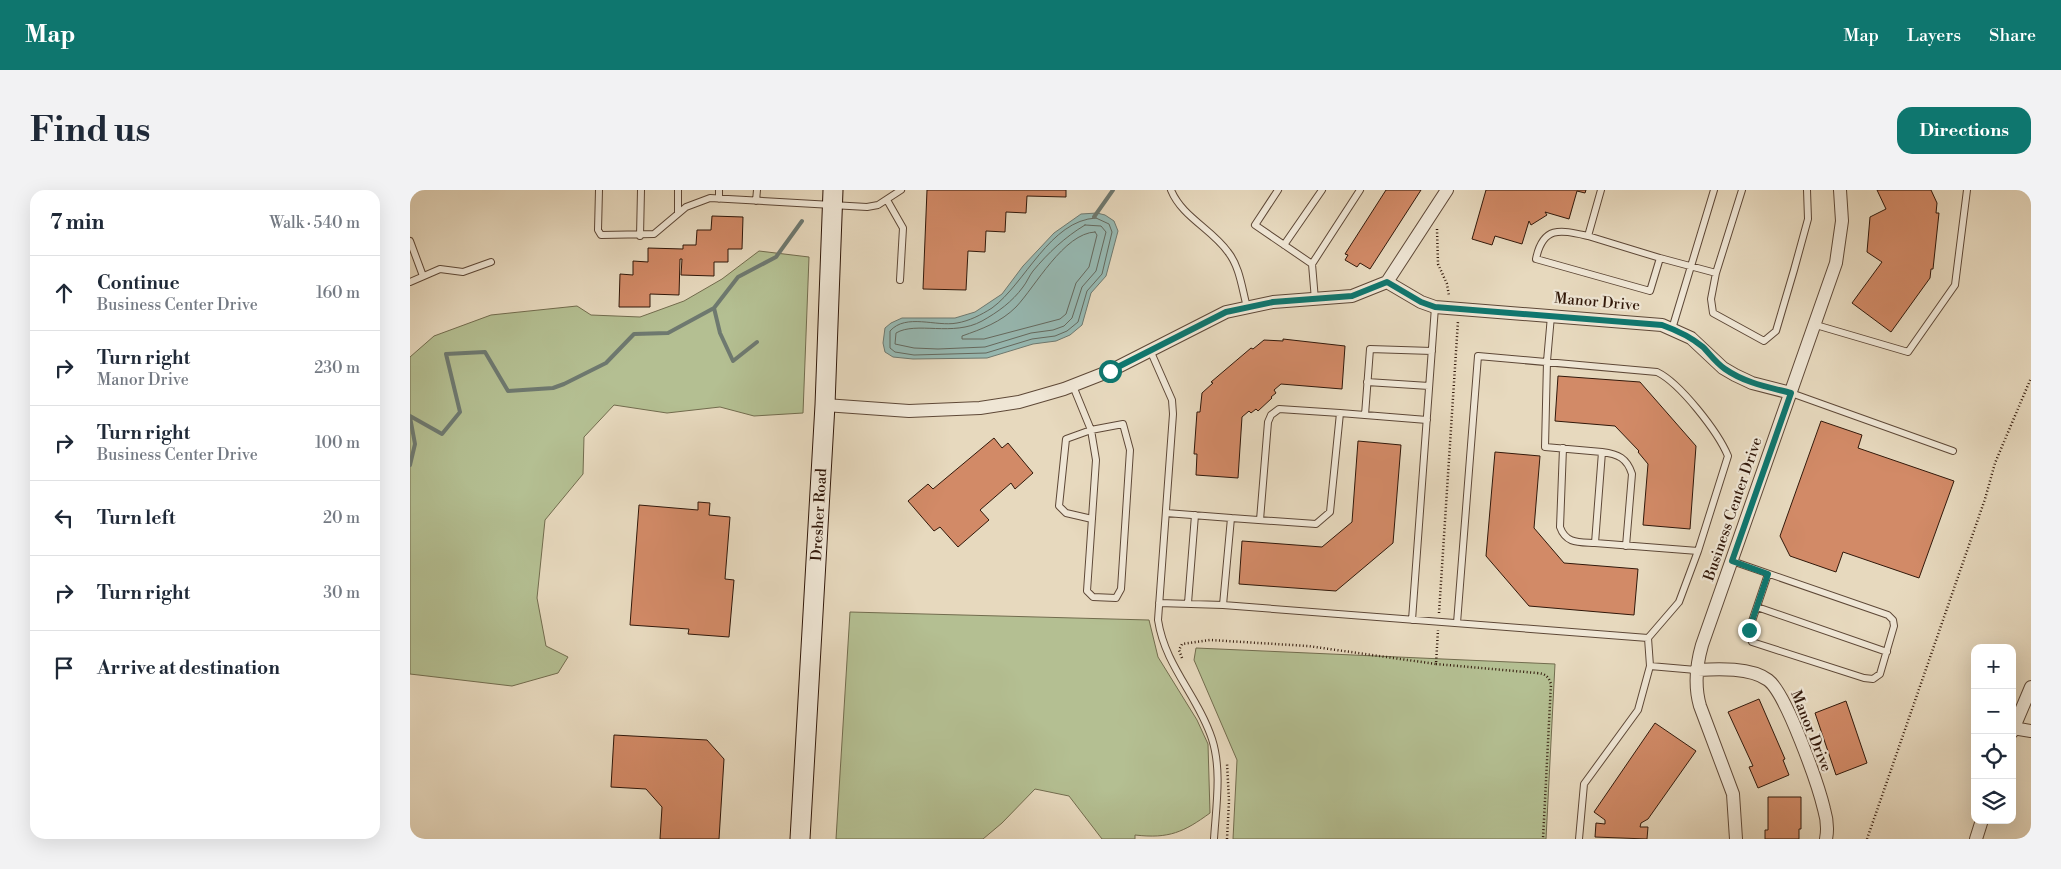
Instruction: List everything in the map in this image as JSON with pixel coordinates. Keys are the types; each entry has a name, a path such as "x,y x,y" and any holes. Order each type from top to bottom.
{"main road":[{"name":"Dresher Road","path":"800,839 825,405 833,198"}],"street":[{"path":"825,405 909,410 980,408 1019,402 1073,386 1110,371 1220,315 1273,302 1352,296 1387,282 1447,190"},
{"name":"Business Center Drive","path":"1736,839 1733,794 1700,706 1697,695 1696,670 1702,645 1816,325 1839,250 1842,221 1840,190"},
{"name":"Manor Drive","path":"1387,282 1421,302 1435,307 1551,314 1662,325 1691,338 1723,368 1735,376 1752,383 1791,393"},
{"name":"Manor Drive","path":"1696,670 1714,669 1758,675 1768,680 1778,692 1793,724 1824,809 1828,830 1826,839"},
{"path":"2016,723 2031,687"},
{"path":"2016,730 2031,731"},
{"path":"1976,839 1981,824"}],"lane":[{"path":"599,190 598,230 601,235 640,236 654,234 678,213 697,201 710,198 756,201 833,198 867,207 887,200 900,190"},
{"path":"640,236 641,190"},
{"path":"678,190 678,213"},
{"path":"719,190 719,199"},
{"path":"756,201 757,190"},
{"path":"1171,190 1181,207 1229,253 1236,267 1247,307"},
{"path":"1278,190 1255,225 1312,264"},
{"path":"1284,245 1322,190"},
{"path":"1315,300 1312,264 1360,190"},
{"path":"1588,236 1601,190"},
{"path":"1672,329 1714,190"},
{"path":"1742,190 1716,273 1711,299 1713,313 1764,341 1771,338 1776,331 1808,219 1807,190"},
{"path":"1816,325 1908,352 1954,285 1967,190"},
{"path":"887,200 903,228 900,280"},
{"path":"1660,258 1650,291 1536,259 1543,240 1556,231 1562,230 1716,273"},
{"path":"410,241 423,276"},
{"path":"410,282 440,270 463,272 491,262"},
{"path":"1412,620 1435,307"},
{"path":"1551,314 1547,361 1545,447 1602,452 1620,456 1629,466 1632,474 1626,546"},
{"path":"1365,415 1370,349 1432,351"},
{"path":"1150,350 1172,400 1158,620 1166,653 1206,724 1212,740 1217,777 1214,839"},
{"path":"1457,623 1478,356 1657,372 1669,378 1722,440 1728,456 1698,551 1679,602 1648,638 1650,666 1638,710 1584,784 1579,839"},
{"path":"1367,382 1430,386"},
{"path":"1073,386 1091,430 1096,460 1092,519 1087,591 1093,597 1116,598 1122,589 1130,450 1123,424 1091,430 1066,439 1059,506 1066,513 1092,519"},
{"path":"1791,393 1953,451"},
{"path":"1260,520 1268,422 1279,409 1427,420"},
{"path":"1166,513 1316,524 1330,512 1340,413"},
{"path":"1563,448 1560,527 1562,534 1570,540 1698,551"},
{"path":"1595,543 1602,452"},
{"path":"1188,603 1196,515"},
{"path":"1223,605 1231,518"},
{"path":"1732,561 1888,616 1893,620 1894,626 1880,674 1873,679 1864,678 1752,642 1749,630 1768,574"},
{"path":"1159,603 1223,605 1648,638"},
{"path":"1757,607 1887,652"},
{"path":"1650,666 1696,670"}],"path":[{"path":"1436,664 1459,323 1450,308 1447,284 1438,264 1437,227"},
{"path":"1867,839 1985,499 1995,463 2031,378"},
{"path":"1183,660 1179,650 1182,644 1210,640 1308,646 1436,664 1546,674 1549,678 1550,736 1543,839"},
{"path":"1227,760 1230,801 1227,839"}],"green space":[{"path":"759,251 809,257 803,413 754,416 720,407 667,413 614,405 584,437 583,474 545,520 537,598 546,646 568,657 558,673 512,686 410,674 410,357 434,336 491,315 577,306 591,315 640,317 684,301 722,279"},
{"path":"850,612 1149,620 1158,657 1197,720 1208,744 1210,813 1176,833 1157,836 1135,835 1135,839 1102,839 1069,796 1035,789 1002,823 983,839 836,839"},
{"path":"1196,648 1555,664 1546,839 1233,839 1237,760 1194,660"}],"water":[{"path":"1097,213 1105,215 1114,221 1118,231 1106,276 1091,293 1082,325 1070,335 1056,341 1033,344 987,358 913,359 893,357 885,352 883,343 885,328 891,323 902,318 955,318 975,312 1002,294 1023,266 1054,233 1081,214"}],"building":[{"path":"927,190 1066,190 1066,197 1027,196 1026,213 1006,212 1005,232 986,231 985,252 968,251 966,290 923,289"},
{"path":"1386,190 1421,190 1370,269 1360,263 1357,267 1345,260 1348,255 1345,254"},
{"path":"1486,190 1586,190 1585,193 1577,191 1569,219 1545,212 1547,215 1531,225 1529,221 1522,244 1495,236 1492,245 1472,239"},
{"path":"1877,190 1931,190 1937,203 1936,213 1939,213 1933,269 1931,269 1930,278 1891,332 1852,303 1882,262 1867,252 1870,217 1886,209"},
{"path":"712,216 743,217 742,249 728,249 728,262 714,262 714,276 681,275 682,259 680,259 679,295 650,294 650,307 619,307 620,274 633,275 633,261 648,262 648,248 683,249 683,245 696,245 697,230 711,230"},
{"path":"1283,339 1345,346 1342,389 1281,384 1274,390 1276,393 1272,398 1258,411 1256,409 1251,413 1249,411 1242,417 1238,478 1196,475 1197,454 1194,454 1197,412 1200,412 1202,393 1213,383 1211,382 1251,348 1253,349 1264,340 1283,341"},
{"path":"1558,376 1640,382 1696,446 1690,529 1643,525 1648,464 1639,451 1615,426 1555,421"},
{"path":"1821,421 1862,435 1858,448 1954,481 1919,578 1843,552 1836,572 1790,556 1780,536"},
{"path":"994,438 1002,448 1008,443 1033,473 1015,489 1011,483 980,510 989,520 958,547 940,527 934,531 908,501 928,484 933,489"},
{"path":"1358,441 1401,445 1393,543 1336,591 1239,584 1242,541 1322,547 1352,522"},
{"path":"1495,452 1540,456 1534,528 1564,563 1638,569 1634,615 1529,606 1486,556"},
{"path":"698,502 710,503 709,515 730,517 725,579 734,580 729,637 688,634 689,629 630,625 639,505 698,510"},
{"path":"1759,699 1785,759 1783,760 1789,775 1758,788 1749,767 1753,766 1728,712"},
{"path":"1846,701 1867,763 1836,775 1815,713"},
{"path":"1655,723 1696,751 1648,819 1641,823 1640,827 1648,827 1647,839 1595,837 1596,823 1605,824 1605,820 1594,812"},
{"path":"614,735 707,740 724,759 719,839 660,839 662,807 646,789 611,787"},
{"path":"1768,797 1801,797 1801,829 1799,829 1799,839 1765,839 1765,830 1768,830"}],"waterway":[{"path":"1094,217 1113,190"},
{"path":"714,308 738,277 776,257 802,221"},
{"path":"410,416 442,434 460,412 446,354 485,352 508,391 553,388 564,384 606,363 634,334 668,333 714,308 720,333 733,361 757,342"},
{"path":"410,417 415,444 410,465"}],"route":[{"path":"1110,371 1190,328 1226,312 1273,302 1352,296 1387,282 1421,302 1435,307 1551,314 1662,325 1676,330 1691,338 1723,368 1735,376 1752,383 1791,393 1732,561 1768,574 1749,630"}]}
